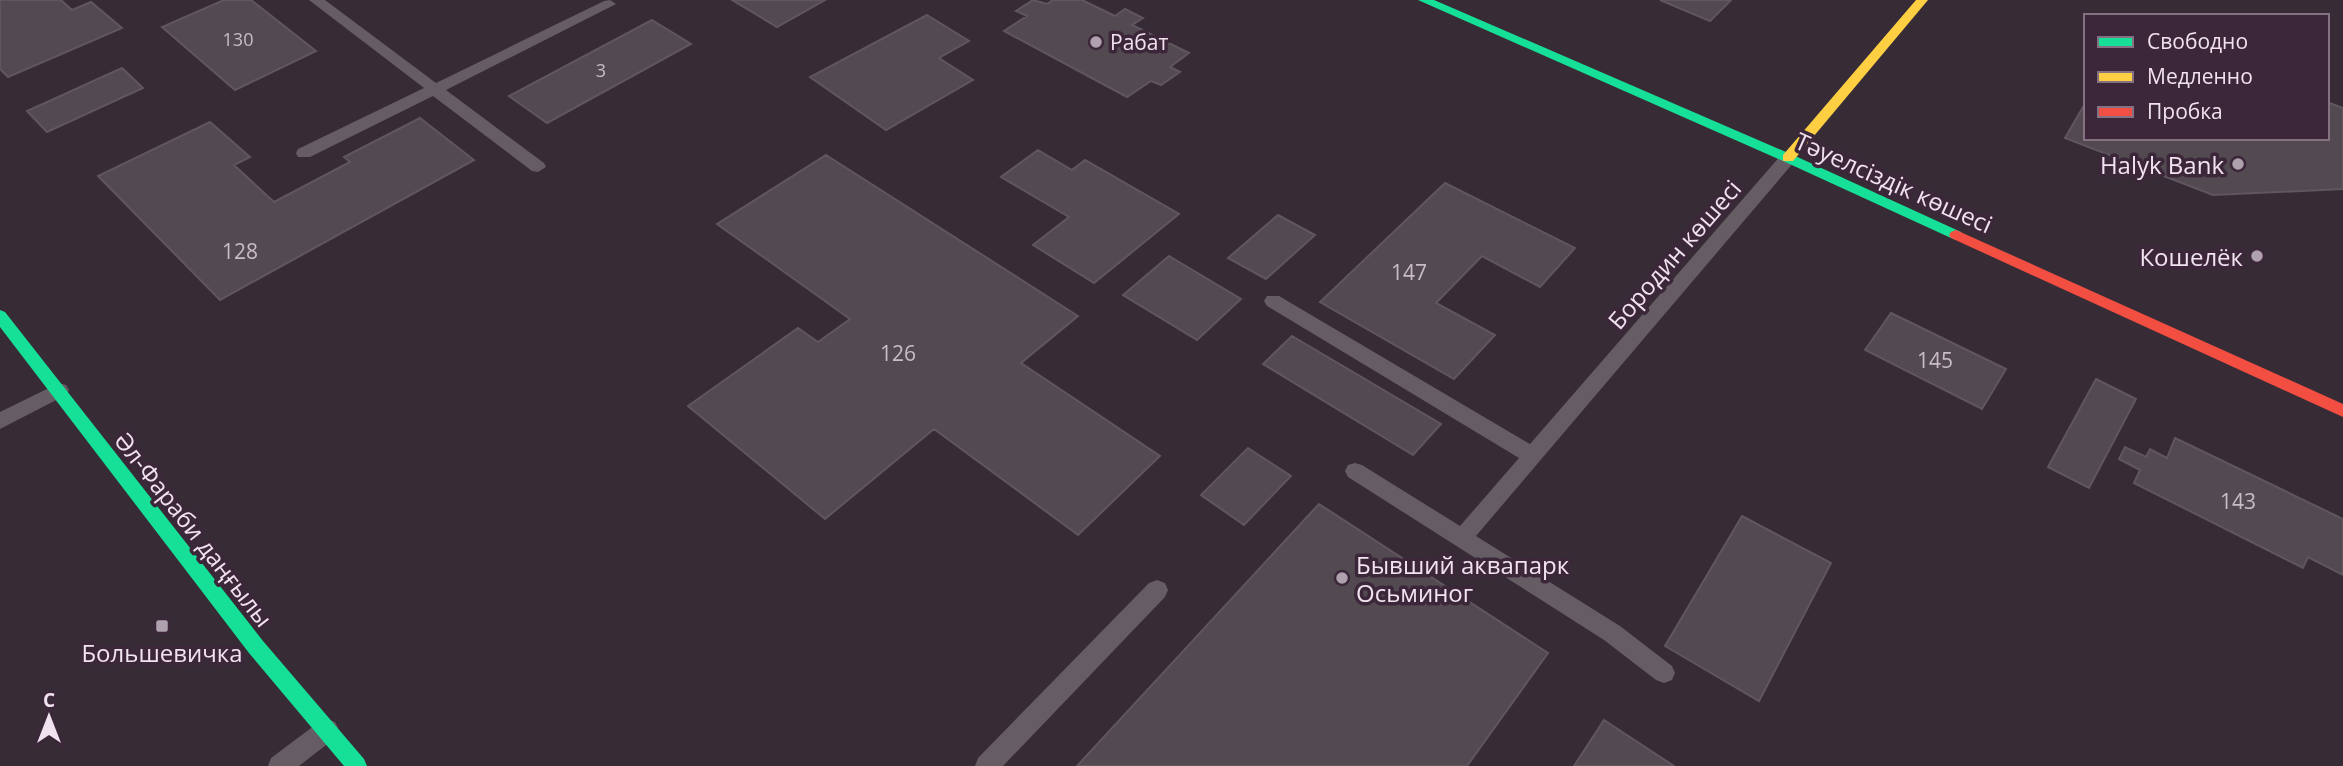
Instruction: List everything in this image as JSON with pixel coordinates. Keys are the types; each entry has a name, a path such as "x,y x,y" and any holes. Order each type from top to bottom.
{"main road":[{"name":"Тәуелсіздік көшесі","path":"1424,0 1788,158 2343,411"},
{"name":"Бородин көшесі","path":"1788,158 1922,0"},
{"name":"Әл-Фараби даңғылы","path":"0,316 256,647 357,766"}],"lane":[{"path":"316,0 537,167"},
{"path":"304,153 609,4"},
{"name":"Бородин көшесі","path":"1462,538 1788,158"},
{"path":"1273,301 1533,456"},
{"path":"0,421 58,390"},
{"path":"1355,471 1612,633 1664,673"},
{"path":"986,766 1157,590"},
{"path":"280,766 328,729"}],"building":[{"path":"0,0 61,0 72,10 91,2 122,28 8,77 0,69"},
{"path":"224,0 251,0 316,51 235,90 162,27"},
{"path":"732,0 825,0 777,27"},
{"name":"Рабат","path":"1033,0 1047,4 1053,0 1082,0 1115,16 1125,9 1143,18 1132,25 1189,53 1170,67 1180,72 1161,85 1151,81 1127,97 1004,31 1027,16 1016,11"},
{"path":"1660,0 1731,0 1710,21"},
{"path":"927,15 969,41 939,58 973,80 886,130 810,77"},
{"path":"652,20 691,44 547,123 509,96"},
{"path":"122,68 143,88 47,132 27,111"},
{"name":"Halyk Bank","path":"2329,103 2343,108 2343,189 2213,195 2065,138 2084,105 2084,140 2329,140"},
{"path":"420,118 474,160 220,300 98,176 210,122 250,157 234,165 274,202 350,162 344,157"},
{"path":"1038,150 1072,170 1085,160 1179,214 1094,283 1033,245 1069,217 1001,177"},
{"path":"826,155 1078,316 1021,363 1160,456 1078,535 934,429 825,519 688,406 798,328 818,342 850,319 717,224"},
{"path":"1445,183 1575,248 1540,287 1482,256 1436,303 1495,335 1454,379 1320,302"},
{"path":"1278,215 1315,235 1266,279 1228,258"},
{"path":"1169,256 1241,299 1197,340 1123,295"},
{"path":"1891,313 2006,369 1982,409 1865,350"},
{"path":"1292,336 1441,424 1413,455 1263,364"},
{"path":"2096,379 2136,399 2089,488 2048,467"},
{"path":"2175,438 2343,519 2343,575 2308,557 2303,568 2134,483 2140,470 2119,459 2125,447 2146,457 2150,449 2167,458"},
{"path":"1248,448 1291,476 1244,525 1201,495"},
{"name":"Бывший аквапарк Осьминог","path":"1319,504 1548,653 1467,766 1077,766"},
{"path":"1742,516 1831,563 1759,701 1665,646"},
{"path":"1604,720 1674,766 1574,766"}],"traffic: fast":[{"path":"1424,0 1788,158 1956,235"},
{"path":"0,316 256,647 357,766"}],"traffic: slow":[{"path":"1788,158 1922,0"}],"traffic: jam":[{"path":"1956,235 2343,411"}],"place":[{"name":"Рабат","path":"1096,42"},
{"name":"Halyk Bank","path":"2238,164"},
{"name":"Кошелёк","path":"2257,256"},
{"name":"Бывший аквапарк Осьминог","path":"1342,578"},
{"name":"Большевичка","path":"162,626"}]}
